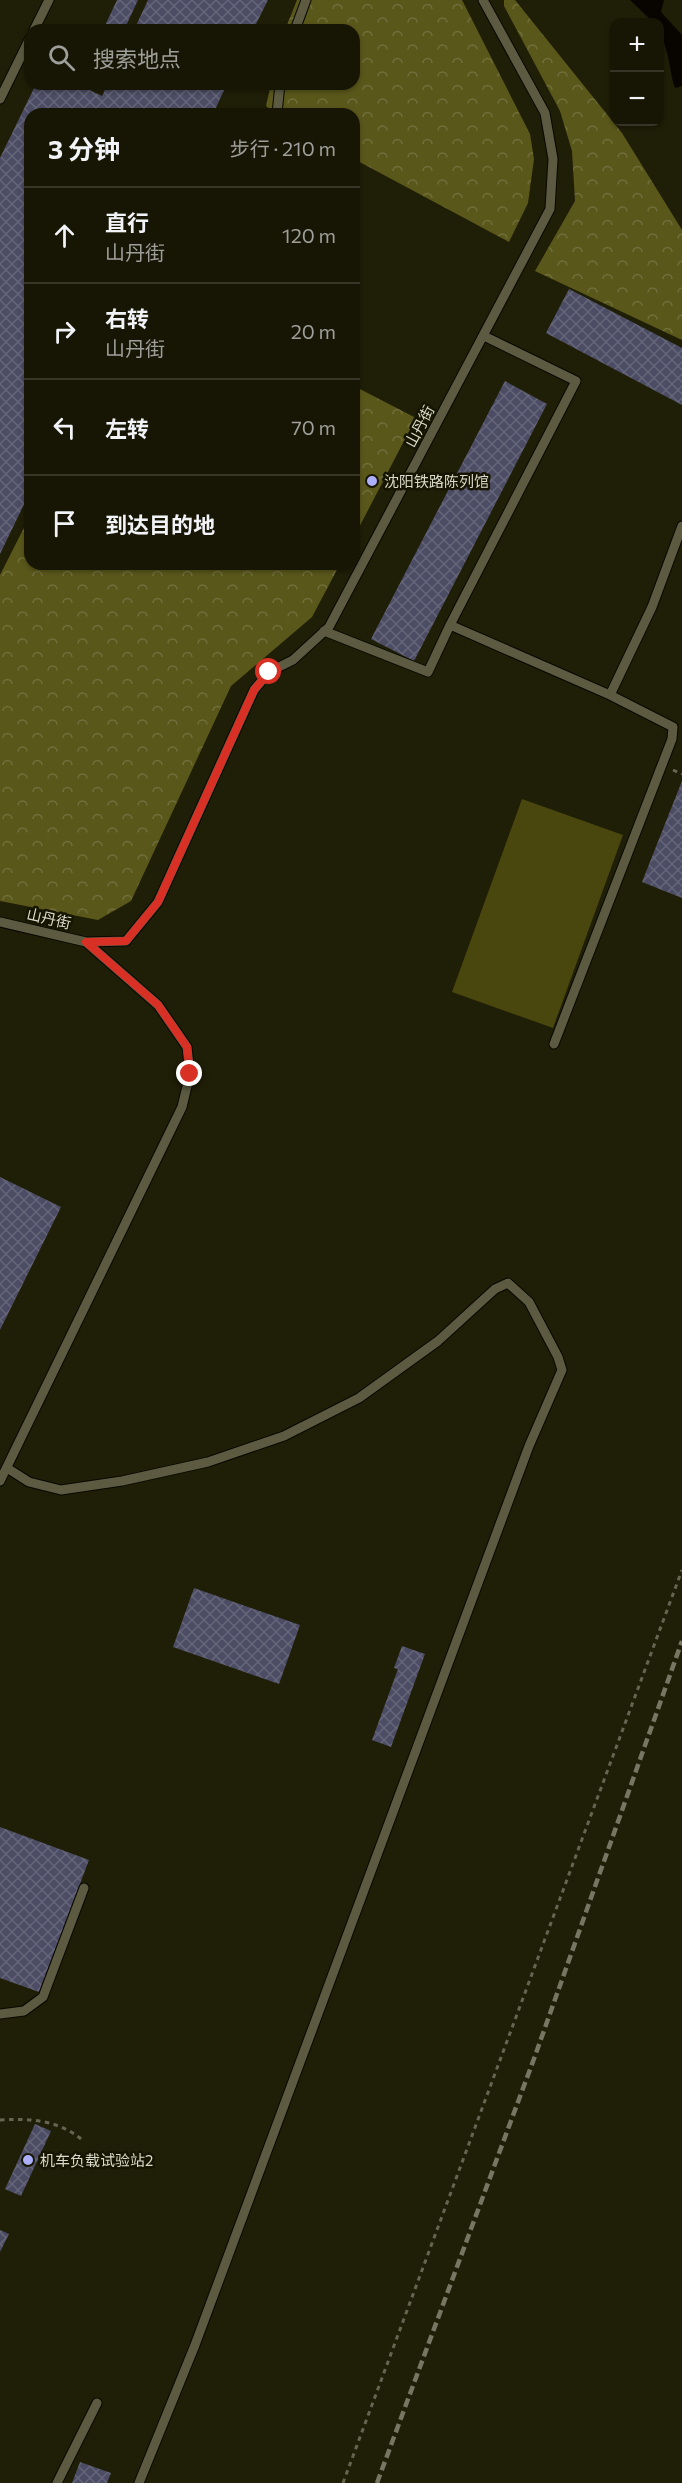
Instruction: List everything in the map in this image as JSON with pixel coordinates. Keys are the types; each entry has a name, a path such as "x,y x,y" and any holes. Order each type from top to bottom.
{"lane":[{"path":"37,24 49,0"},
{"path":"297,24 306,0"},
{"name":"山丹街","path":"360,569 550,209 553,159 544,113 483,0"},
{"path":"0,99 24,50"},
{"path":"278,108 279,90"},
{"path":"324,631 428,672 576,381 484,336"},
{"path":"610,695 652,607 682,526"},
{"name":"山丹街","path":"0,922 86,942 126,941 158,902 254,690 269,672 293,660 329,627 359,570"},
{"path":"450,625 610,695 672,727 672,739 554,1044"},
{"path":"0,1480 182,1107 190,1074 187,1047 158,1005 86,942"},
{"path":"7,1468 29,1482 61,1490 122,1481 208,1462 284,1436 358,1398 438,1341 495,1289 508,1283 529,1302 558,1357 562,1370 530,1446 195,2345 139,2483"},
{"path":"0,2014 24,2011 43,1997 84,1888"},
{"path":"57,2483 97,2403"}],"path":[{"path":"343,2483 682,1570"},
{"path":"0,2120 31,2118 62,2127 81,2139"}],"shaded area":[{"path":"630,0 664,0 661,12 682,35 682,86 675,88 672,78 664,42 664,18 649,18"},
{"path":"522,799 623,835 553,1028 452,992"}],"green space":[{"path":"297,0 462,0 530,134 534,159 528,203 509,242 360,162 360,108 268,108 266,106 270,90 360,90 360,24 287,24"},
{"path":"504,0 515,0 610,118 610,126 616,126 622,133 682,230 682,340 535,271 575,201 572,151 560,111 504,6"},
{"path":"360,389 416,418 360,525"},
{"path":"24,528 24,570 337,570 312,617 231,686 131,901 98,920 0,901 0,575"}],"building":[{"path":"117,0 138,0 127,24 106,24"},
{"path":"148,0 268,0 256,24 137,24"},
{"path":"33,90 90,90 102,96 105,90 224,90 216,108 24,108"},
{"path":"24,109 24,504 0,554 0,158"},
{"path":"569,289 682,348 682,405 546,333"},
{"path":"505,381 547,404 414,661 371,639"},
{"path":"682,781 682,898 642,882"},
{"path":"0,1177 61,1207 0,1330"},
{"path":"194,1588 300,1625 279,1684 173,1647"},
{"path":"402,1646 425,1654 391,1747 372,1740 398,1669 394,1668"},
{"path":"0,1827 89,1860 39,1992 0,1978"},
{"name":"机车负载试验站2","path":"35,2124 51,2131 21,2196 5,2189"},
{"path":"0,2230 9,2234 0,2252"},
{"path":"80,2462 111,2473 107,2483 72,2483"}],"railway":[{"path":"377,2483 535,2056 682,1641"}],"place":[{"name":"沈阳铁路陈列馆","path":"372,481"},
{"name":"机车负载试验站2","path":"28,2160"}],"route":[{"path":"190,1074 187,1047 158,1005 86,942 126,941 158,902 254,690 269,672"}]}
